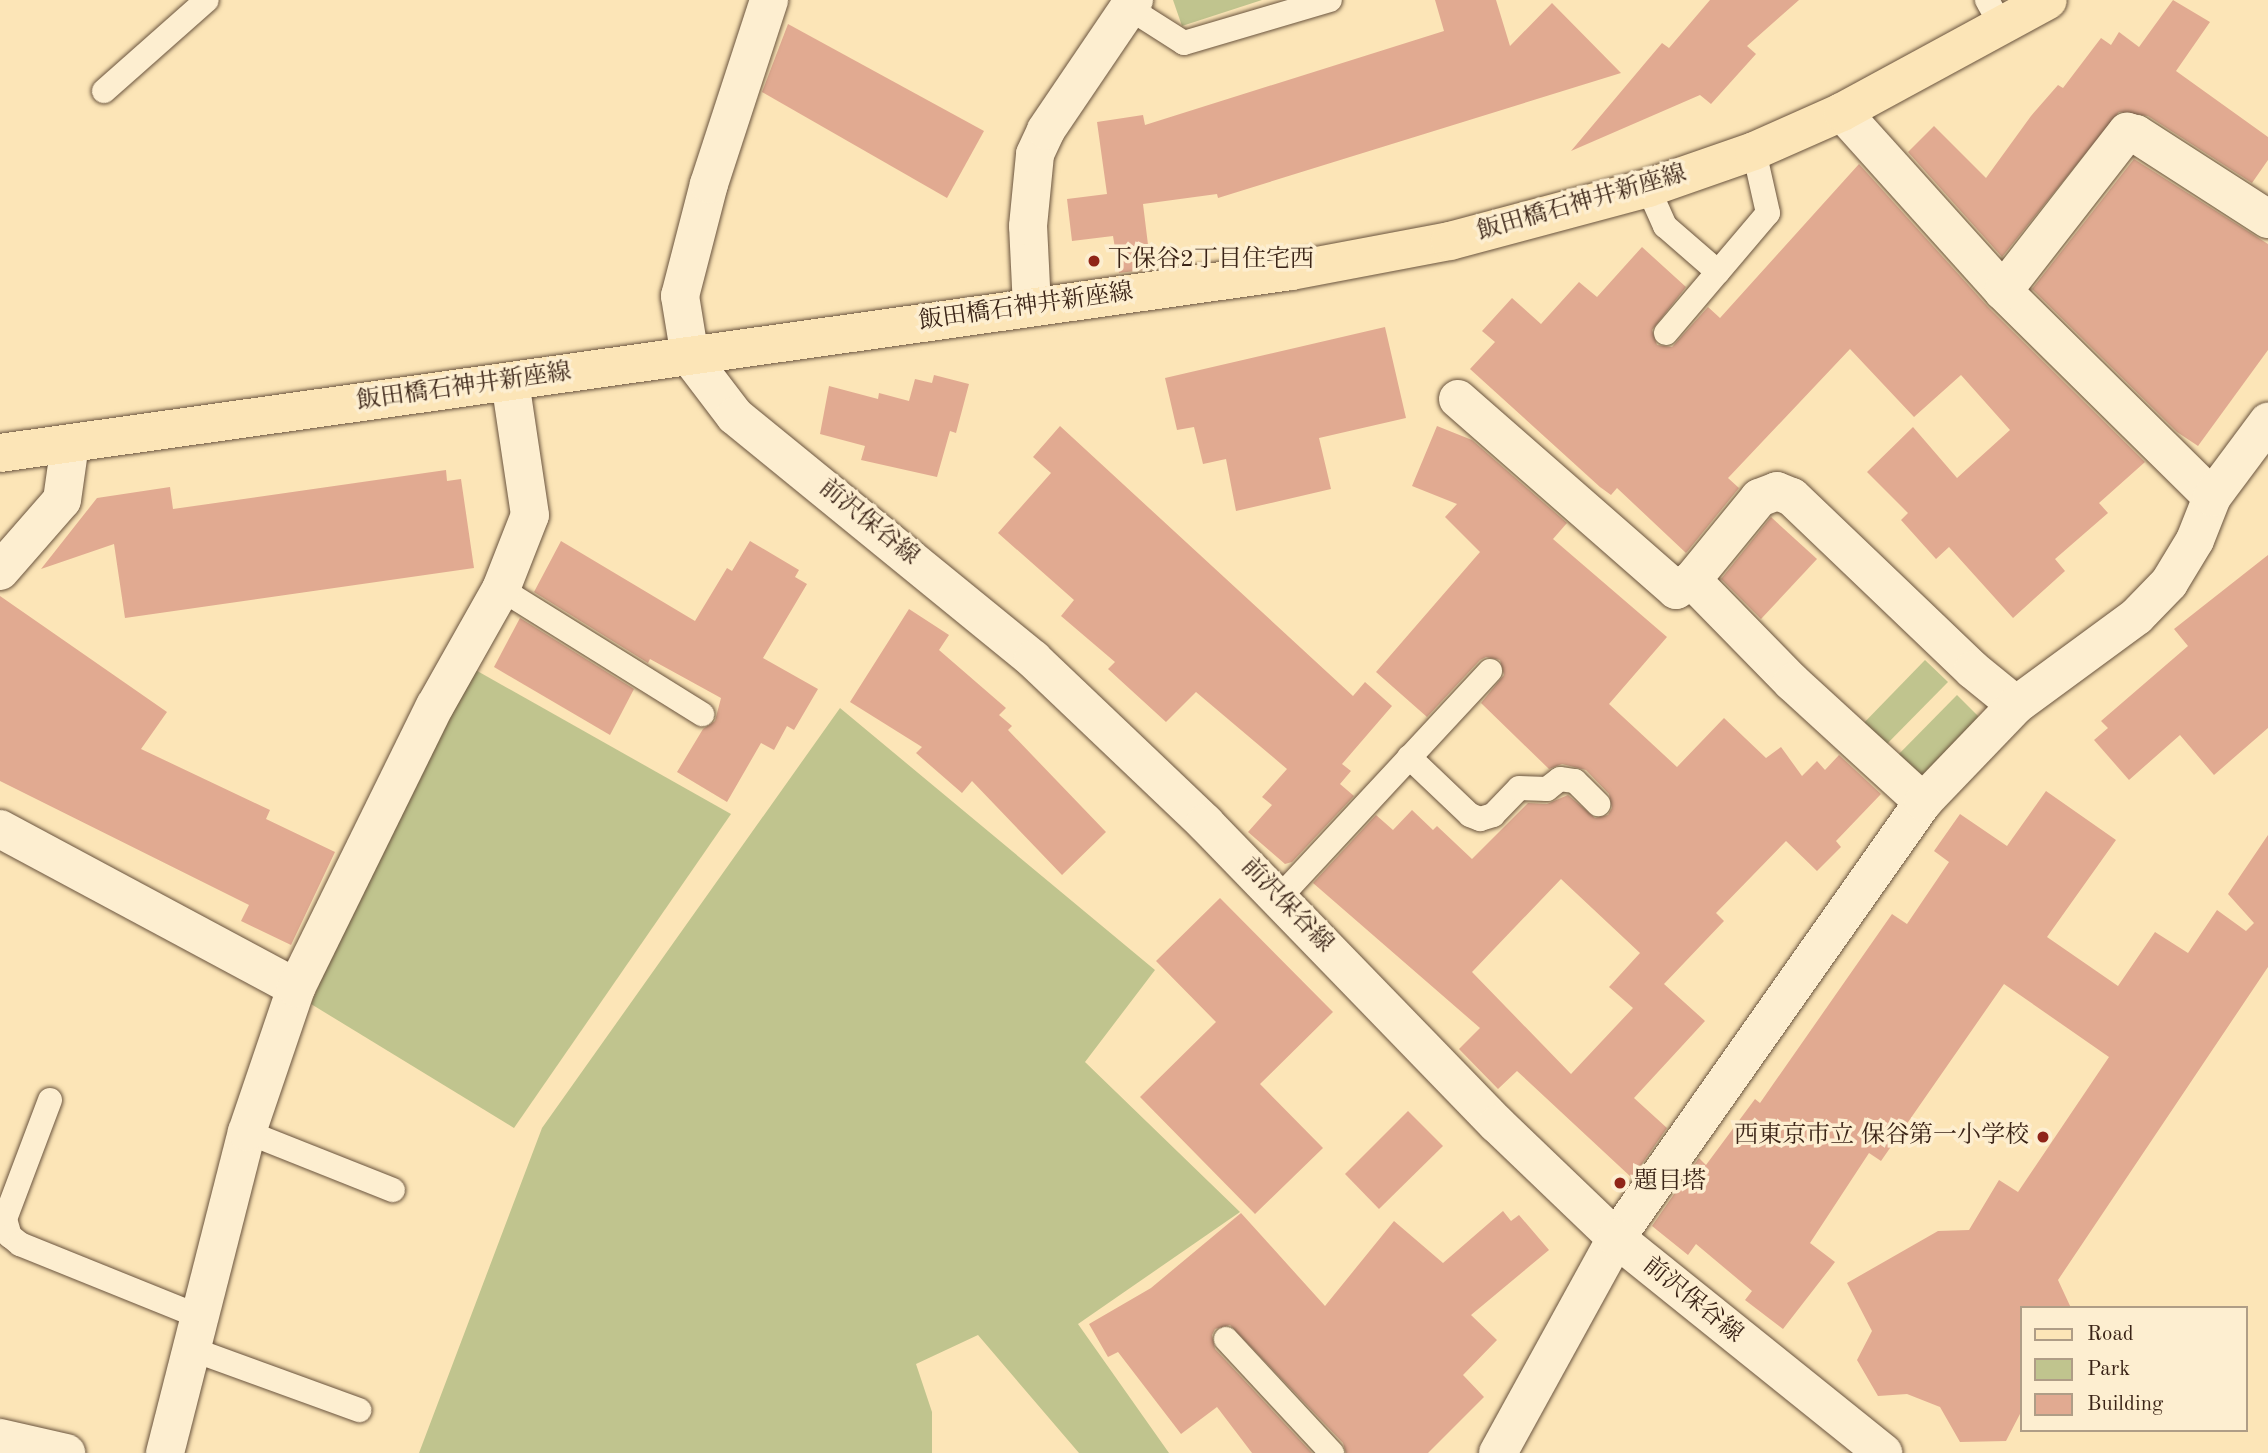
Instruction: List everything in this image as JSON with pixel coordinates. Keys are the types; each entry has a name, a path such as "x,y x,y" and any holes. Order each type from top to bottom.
{"main road":[{"name":"飯田橋石神井新座線","path":"0,453 1380,257 1500,229 1648,188 1754,151 1842,112 1995,14 2048,0"}],"street":[{"path":"690,357 680,296 709,184 769,0"},
{"path":"1032,307 1028,226 1035,154 1046,130 1132,4"},
{"path":"1842,112 2003,291 2212,497"},
{"path":"2003,291 2127,132 2268,219"},
{"name":"前沢保谷線","path":"690,357 735,416 1033,659 1279,898 1497,1124 1616,1238 1883,1453"},
{"path":"165,1453 198,1334 247,1132 296,988 435,706 500,589 530,514 510,381"},
{"path":"1458,399 1676,590 1692,580 1759,498 1777,491 1784,494 2016,705"},
{"path":"1498,1453 1616,1238 1923,802 2016,705 2137,616 2161,591 2195,540 2212,497 2268,422"},
{"path":"0,571 62,500 70,443"},
{"path":"1692,580 1792,682 1923,802"},
{"path":"0,829 296,988"},
{"path":"0,1438 66,1453"}],"lane":[{"path":"104,92 207,0"},
{"path":"1132,4 1184,43 1330,0"},
{"path":"1666,333 1768,212 1754,151"},
{"path":"1648,188 1665,226 1718,271"},
{"path":"500,589 702,714"},
{"path":"1279,898 1490,671"},
{"path":"1409,757 1470,815 1480,819 1493,815 1519,788 1547,789 1560,779 1575,781 1598,804"},
{"path":"50,1100 5,1219 10,1236 20,1244 198,1334 359,1410"},
{"path":"247,1132 393,1190"},
{"path":"1226,1339 1332,1453"}],"green space":[{"path":"1173,0 1262,0 1182,26"},
{"path":"1925,660 1948,682 1879,752 1857,730"},
{"path":"472,668 731,814 514,1128 311,1004 375,851"},
{"path":"1957,695 1982,720 1918,786 1892,761"},
{"path":"840,708 1155,970 1085,1062 1240,1212 1078,1324 1169,1453 1079,1453 978,1335 916,1364 932,1412 932,1453 419,1453 542,1128"}],"building":[{"path":"1435,0 1496,0 1510,46 1552,3 1621,73 1218,198 1217,194 1143,204 1151,269 1119,273 1113,236 1072,241 1067,199 1107,194 1097,122 1143,115 1145,125 1444,31"},
{"path":"1710,0 1799,0 1747,46 1756,54 1711,104 1700,95 1571,151 1662,43 1669,48"},
{"path":"2173,0 2210,22 2176,71 2268,137 2268,160 2252,183 2148,116 2119,112 2002,257 1908,152 1934,126 1986,178 2031,116 2058,85 2063,88 2101,38 2111,45 2119,32 2139,47"},
{"path":"788,24 984,131 947,198 762,92"},
{"path":"2134,159 2268,244 2268,350 2198,446 2177,432 2032,289"},
{"path":"1859,164 1988,307 2145,462 2099,503 2108,513 2055,559 2065,571 2013,618 1949,547 1936,559 1901,520 1908,513 1867,472 1913,427 1957,478 2010,430 1961,375 1914,417 1850,349 1728,478 1739,488 1686,553 1617,488 1611,495 1600,487 1470,369 1495,342 1482,331 1512,298 1541,324 1579,282 1597,297 1642,247 1686,287 1652,330 1657,345 1672,347 1708,307 1720,318"},
{"path":"1385,327 1406,418 1319,438 1331,489 1236,511 1226,459 1203,464 1194,427 1177,430 1165,378"},
{"path":"934,375 969,384 956,433 950,431 937,477 861,460 865,446 820,434 829,386 878,399 879,393 909,401 915,379 932,383"},
{"path":"1060,426 1353,696 1365,682 1392,706 1342,764 1351,771 1340,784 1354,796 1292,862 1285,864 1248,832 1272,805 1262,797 1287,769 1196,692 1166,722 1108,669 1115,662 1061,616 1074,600 998,533 1051,473 1033,457"},
{"path":"1437,426 1472,440 1567,523 1553,539 1667,637 1609,704 1677,767 1724,718 1766,758 1781,747 1802,776 1817,761 1825,770 1839,755 1881,794 1836,841 1841,847 1817,871 1786,841 1716,913 1724,921 1664,984 1705,1021 1634,1098 1667,1128 1632,1178 1517,1071 1498,1089 1459,1049 1480,1028 1313,883 1376,815 1393,830 1412,810 1433,830 1437,826 1472,859 1528,803 1547,804 1568,795 1595,818 1608,815 1612,808 1609,794 1586,770 1562,764 1549,769 1481,703 1504,675 1500,660 1486,657 1480,660 1427,717 1376,672 1480,552 1445,517 1457,504 1412,486","holes":["1561,879 1640,953 1609,987 1633,1008 1571,1074 1472,972"]},
{"path":"446,470 447,481 461,479 474,568 125,618 114,544 41,569 97,498 170,487 173,509"},
{"path":"1771,517 1817,559 1761,619 1721,579"},
{"path":"561,541 695,621 727,568 732,571 750,541 799,570 795,577 807,584 763,658 818,689 794,730 787,726 774,750 761,743 727,802 677,772 703,729 715,721 721,698 650,659 648,663 534,592"},
{"path":"2268,555 2268,728 2214,775 2180,735 2129,780 2094,740 2108,728 2101,721 2188,646 2174,629"},
{"path":"0,596 167,712 141,749 270,810 266,819 335,852 291,945 241,921 249,905 0,781"},
{"path":"909,609 949,635 939,650 1006,708 999,715 1012,726 1008,730 1106,832 1062,875 972,781 962,793 916,753 922,747 850,702"},
{"path":"520,618 634,689 610,735 494,667"},
{"path":"2046,791 2116,840 2047,937 2118,986 2155,932 2188,953 2217,910 2246,931 2254,923 2228,894 2268,835 2268,967 2058,1280 2070,1306 2020,1306 2020,1414 2006,1441 1960,1442 1940,1407 1907,1394 1878,1396 1857,1360 1872,1331 1847,1283 1938,1231 1969,1230 1999,1180 2018,1192 2109,1057 2004,984 1881,1161 1869,1153 1810,1243 1835,1262 1783,1329 1745,1300 1752,1291 1696,1244 1688,1255 1652,1226 1699,1158 1706,1165 1755,1099 1760,1103 1892,914 1907,924 1949,862 1934,851 1960,814 2007,846"},
{"path":"1220,898 1333,1012 1260,1084 1323,1148 1255,1214 1140,1097 1216,1022 1156,961"},
{"path":"1408,1111 1443,1146 1379,1209 1345,1174"},
{"path":"1503,1211 1511,1221 1519,1215 1549,1250 1471,1315 1497,1340 1463,1375 1484,1397 1428,1453 1346,1453 1343,1443 1230,1325 1215,1329 1212,1335 1215,1349 1312,1453 1252,1453 1217,1407 1181,1434 1118,1352 1108,1357 1089,1324 1151,1288 1241,1213 1325,1306 1394,1221 1443,1263"}],"place":[{"name":"下保谷2丁目住宅西","path":"1094,261"},
{"name":"西東京市立 保谷第一小学校","path":"2043,1137"},
{"name":"題目塔","path":"1620,1183"}]}
